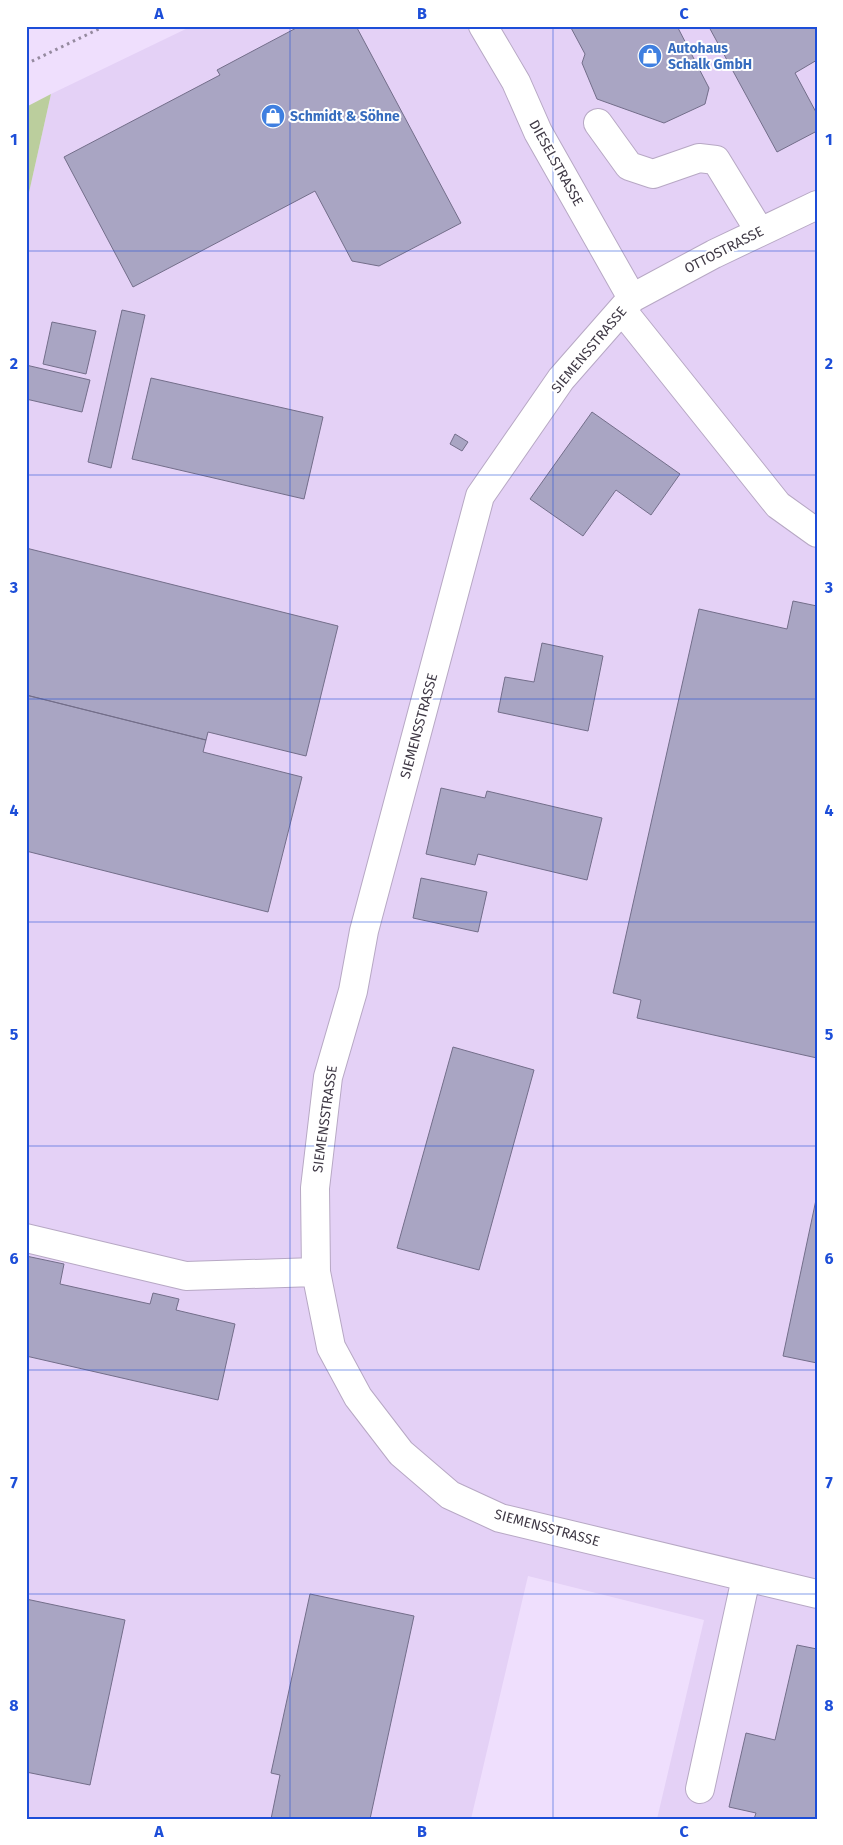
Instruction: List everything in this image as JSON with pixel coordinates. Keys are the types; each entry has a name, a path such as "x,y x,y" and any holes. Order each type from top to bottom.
{"street":[{"name":"DIESELSTRASSE","path":"483,26 516,82 538,132 628,304 778,505 817,533"},
{"path":"598,124 629,166 653,174 699,158 716,160 760,232"},
{"name":"OTTOSTRASSE","path":"628,304 714,254 817,205"},
{"name":"SIEMENSSTRASSE","path":"628,304 561,379 480,496 364,931 353,991 328,1077 315,1188 316,1272 331,1347 358,1398 401,1453 450,1495 500,1518 817,1594"},
{"path":"26,1238 186,1276 316,1272"},
{"path":"700,1788 746,1578"}],"path":[{"path":"26,64 105,26"}],"shaded area":[{"path":"192,26 817,26 817,1819 657,1819 704,1620 528,1576 471,1819 26,1819 26,206 51,94"}],"green space":[{"path":"51,94 26,206 26,107"}],"building":[{"name":"Schmidt & Söhne","path":"300,26 356,26 461,223 379,266 352,261 315,191 133,287 64,157 220,75 217,70"},
{"path":"570,26 677,26 709,88 705,104 664,123 597,99 582,63 585,54"},
{"path":"817,26 817,60 795,73 817,114 817,131 777,152 709,27"},
{"path":"122,310 145,315 111,468 88,462"},
{"path":"52,322 96,331 86,374 43,364"},
{"path":"26,365 90,380 82,412 26,399"},
{"path":"151,378 323,417 304,499 132,459"},
{"path":"592,412 680,474 651,515 616,490 583,536 530,499"},
{"path":"455,434 468,442 462,451 450,444"},
{"path":"26,548 338,626 306,756 208,732 206,740 26,695"},
{"path":"793,601 817,606 817,1058 637,1018 641,1000 613,993 699,609 787,629"},
{"path":"542,643 603,656 588,731 498,712 505,677 534,682"},
{"path":"26,695 206,740 203,752 302,777 268,912 26,851"},
{"path":"441,788 485,798 487,791 602,818 587,880 478,854 475,865 426,854"},
{"path":"421,878 487,892 478,932 413,918"},
{"path":"453,1047 534,1070 479,1270 397,1248"},
{"path":"817,1195 817,1363 783,1356"},
{"path":"26,1256 64,1264 60,1284 150,1304 153,1293 179,1299 176,1310 235,1324 218,1400 26,1356"},
{"path":"310,1594 414,1616 370,1819 271,1819 280,1775 271,1773"},
{"path":"26,1599 125,1620 90,1785 26,1772"},
{"path":"797,1645 817,1649 817,1819 754,1819 756,1813 729,1807 746,1733 775,1740"}],"place":[{"name":"Autohaus Schalk GmbH","path":"650,56"},
{"name":"Schmidt & Söhne","path":"273,116"}]}
